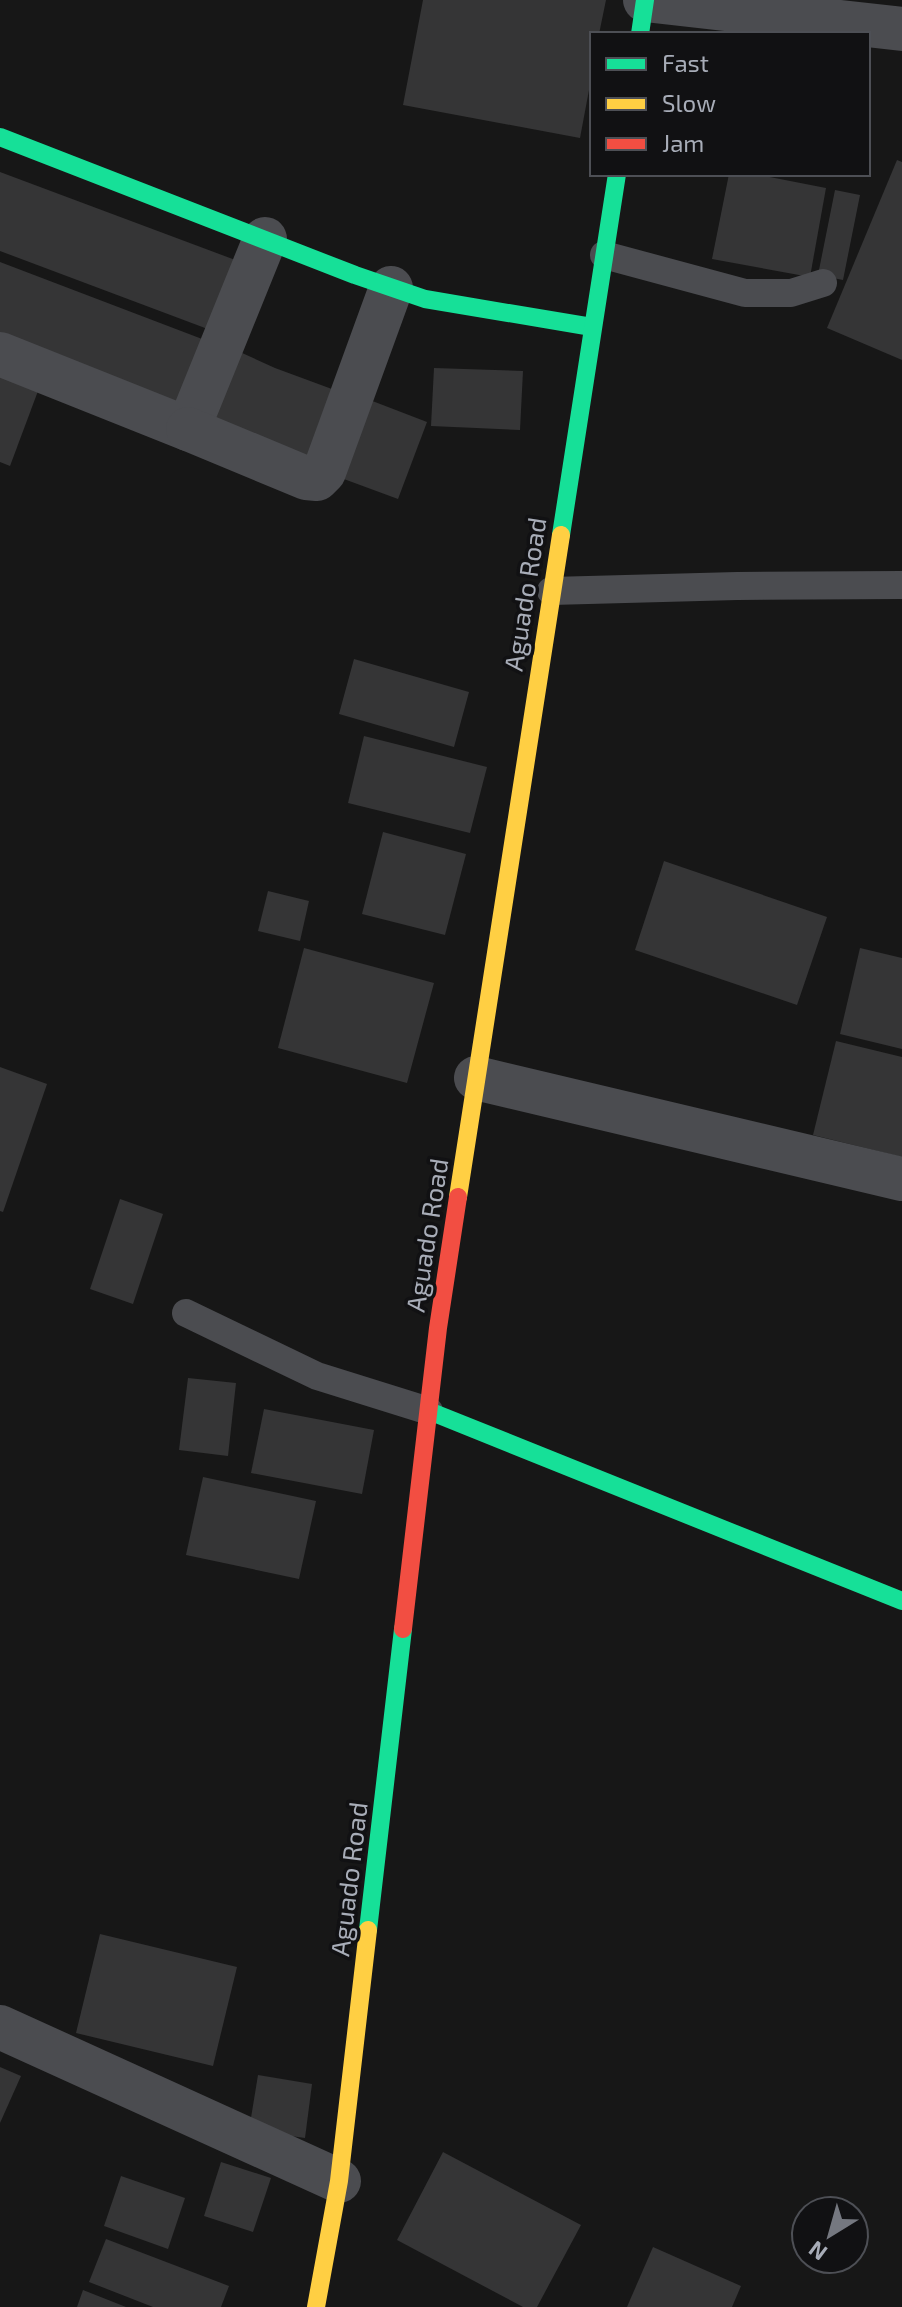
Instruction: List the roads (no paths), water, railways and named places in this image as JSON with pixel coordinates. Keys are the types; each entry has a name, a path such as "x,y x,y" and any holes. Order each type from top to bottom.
{"street":[{"path":"640,32 645,0 902,29"},
{"path":"0,137 425,299 592,327"},
{"name":"Aguado Road","path":"316,2307 339,2181 438,1328 617,176"},
{"path":"188,429 265,239"},
{"path":"0,354 306,478 317,479 324,472 391,288"},
{"path":"476,1078 902,1179"},
{"path":"429,1411 902,1601"},
{"path":"0,2027 339,2181"}],"lane":[{"path":"604,255 745,293 791,293 823,283"},
{"path":"551,591 902,585"},
{"path":"186,1313 317,1376 429,1411"}]}
